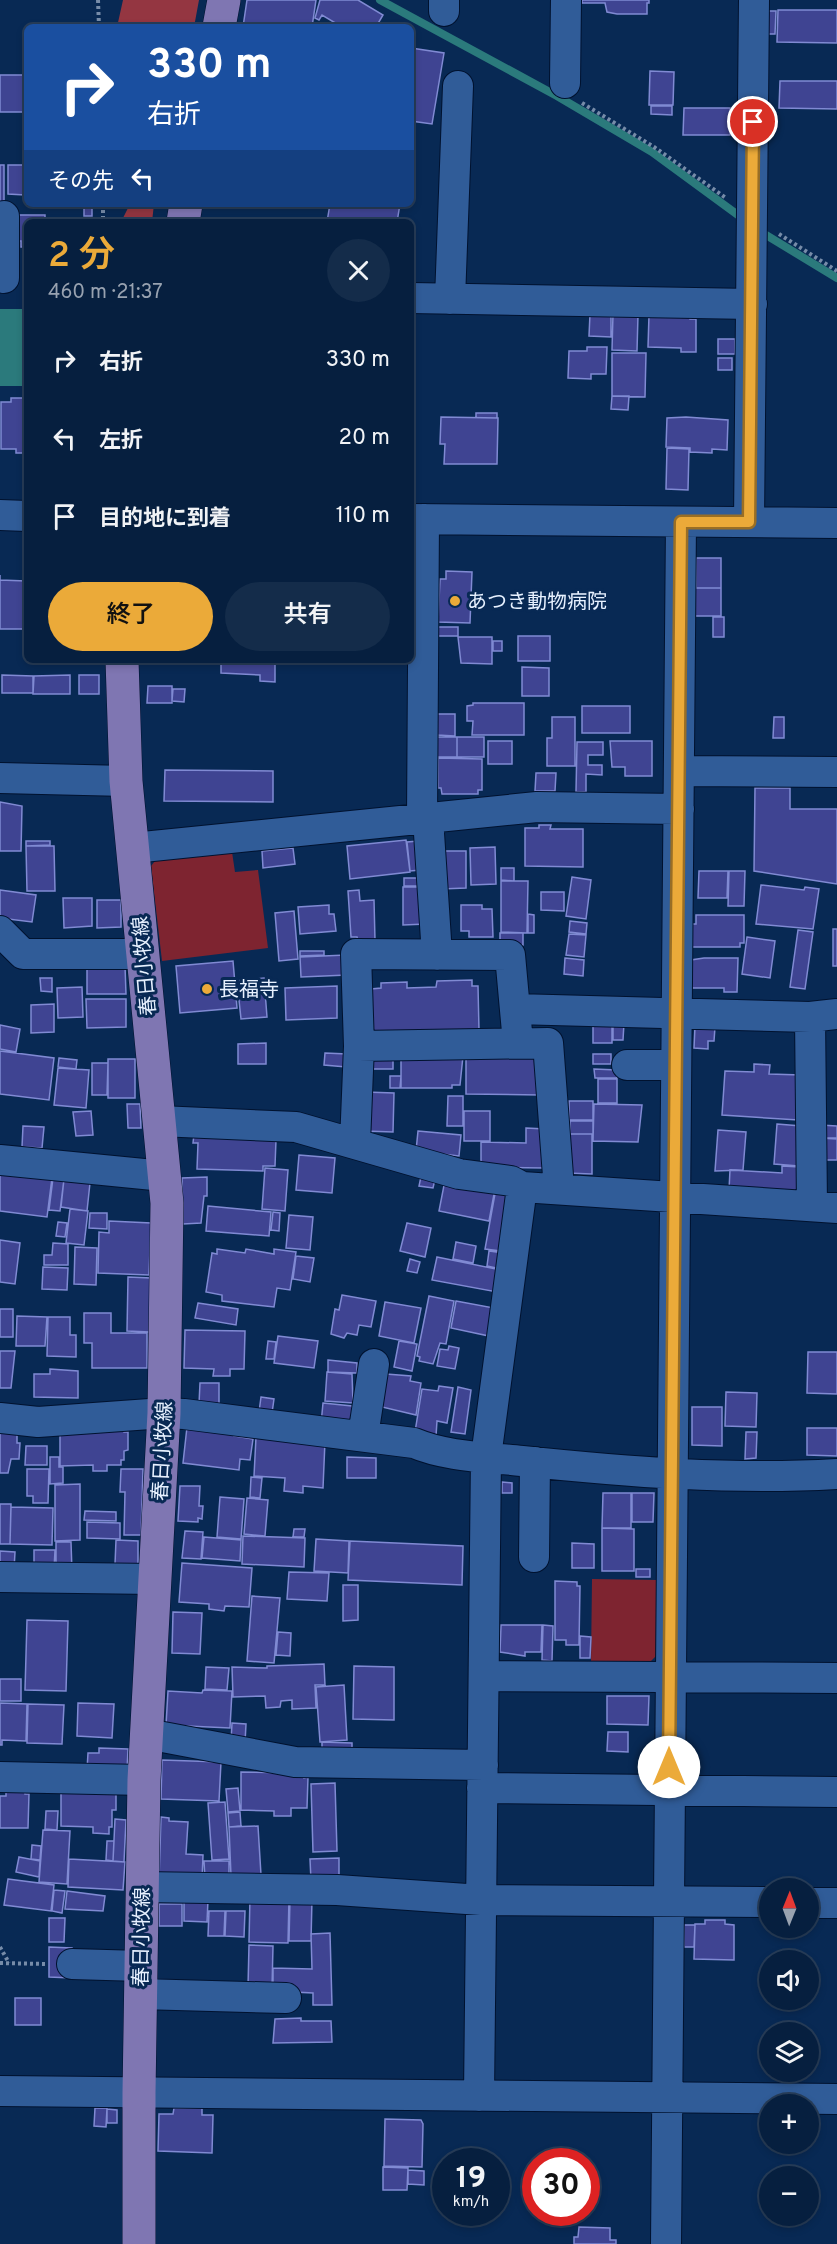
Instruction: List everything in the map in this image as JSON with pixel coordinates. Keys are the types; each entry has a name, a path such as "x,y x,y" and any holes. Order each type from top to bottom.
{"main road":[{"path":"220,24 224,0"},
{"name":"春日小牧線","path":"122,663 126,781 167,1203 164,1413 144,1780 140,1980 139,2244"}],"street":[{"path":"565,83 566,0"},
{"path":"749,522 754,0"},
{"path":"450,299 458,86"},
{"path":"4,216 10,278"},
{"path":"414,298 752,304"},
{"path":"0,515 24,516"},
{"path":"437,955 425,818 418,519 837,523"},
{"path":"666,2244 681,522"},
{"path":"679,771 837,772"},
{"path":"0,778 126,781"},
{"path":"133,848 537,807 679,809"},
{"path":"0,930 23,954 143,954"},
{"path":"355,1143 359,1046 356,954 510,955 518,1043"},
{"path":"159,1121 296,1127 459,1174 511,1181 522,1187 824,1207 824,1016 515,1009"},
{"path":"359,1046 548,1043 559,1189"},
{"path":"627,1065 676,1065"},
{"path":"0,1160 164,1176"},
{"path":"479,2096 486,1456 522,1187"},
{"path":"363,1436 374,1364"},
{"path":"0,1419 38,1422 164,1413 363,1436 535,1462 672,1474 795,1477 837,1474"},
{"path":"534,1557 535,1462"},
{"path":"0,1577 155,1579"},
{"path":"483,1676 837,1678"},
{"path":"147,1734 295,1762 669,1790 837,1792"},
{"path":"0,1777 144,1780"},
{"path":"142,1887 337,1890 481,1900 759,1902"},
{"path":"819,1903 837,1903"},
{"path":"61,1964 140,1980 286,1998"},
{"path":"0,2091 837,2099"}],"path":[{"path":"98,0 99,24"},
{"path":"565,83 565,93 654,147 752,217 837,271"},
{"path":"0,1947 9,1963"},
{"path":"0,1963 61,1964"}],"shaded area":[{"path":"123,0 199,0 195,24 118,24"},
{"path":"128,207 154,207 152,219 122,219"},
{"path":"0,309 24,309 24,386 0,386"},
{"path":"232,852 235,872 258,870 268,948 162,961 151,866 155,861"},
{"path":"592,1579 658,1580 657,1655 649,1663 591,1662"}],"building":[{"path":"247,0 316,0 312,24 243,24"},
{"path":"320,0 358,0 383,15 378,24 337,24 322,15 319,20 315,18"},
{"path":"582,0 649,0 649,3 647,3 647,14 617,14 607,12 605,3 582,3"},
{"path":"778,10 837,10 837,43 777,42"},
{"path":"765,11 776,11 775,34 764,34"},
{"path":"414,48 444,53 432,124 414,121"},
{"path":"650,71 674,72 673,105 649,105"},
{"path":"0,75 24,75 24,112 0,112"},
{"path":"780,81 837,81 837,109 779,108"},
{"path":"651,106 672,106 672,115 651,114"},
{"path":"684,108 730,108 730,135 683,135"},
{"path":"0,165 4,165 4,202 0,202"},
{"path":"8,165 24,165 24,195 8,194"},
{"path":"84,207 92,207 92,216 84,216"},
{"path":"330,207 400,207 398,219 328,219"},
{"path":"16,215 45,215 45,219 24,219 24,247 21,247 21,241 16,241"},
{"path":"590,314 611,314 611,337 589,336"},
{"path":"613,314 638,315 637,351 612,350"},
{"path":"649,315 690,315 690,319 696,319 696,352 681,352 681,348 648,347"},
{"path":"718,339 735,339 735,354 718,354"},
{"path":"587,347 607,347 606,374 591,374 591,379 568,378 569,351 587,351"},
{"path":"612,353 646,353 645,397 612,396"},
{"path":"718,358 732,358 732,370 718,370"},
{"path":"612,396 629,396 628,410 611,409"},
{"path":"11,398 24,398 24,453 16,453 16,449 1,449 1,402 11,402"},
{"path":"476,413 497,413 497,418 476,418"},
{"path":"441,417 498,418 497,464 444,464 445,444 440,444"},
{"path":"667,418 728,420 727,450 712,449 712,453 690,452 690,448 666,447"},
{"path":"667,448 689,449 688,490 666,489"},
{"path":"696,558 721,558 721,588 696,588"},
{"name":"あつき動物病院","path":"446,571 472,572 470,623 438,622 440,579 446,579"},
{"path":"0,580 24,581 24,629 0,629"},
{"path":"695,588 721,588 721,616 695,616"},
{"path":"713,617 724,617 724,637 713,637"},
{"path":"438,627 458,627 458,636 438,636"},
{"path":"518,636 550,636 550,661 518,661"},
{"path":"458,637 492,637 492,664 461,663"},
{"path":"493,641 502,641 502,651 493,651"},
{"path":"221,663 275,663 275,682 260,681 260,675 221,673"},
{"path":"522,667 549,668 549,696 522,696"},
{"path":"2,675 33,676 33,693 2,693"},
{"path":"70,675 70,694 33,694 34,676"},
{"path":"79,675 99,675 99,694 79,694"},
{"path":"148,686 172,686 172,703 147,703"},
{"path":"173,689 185,689 184,702 172,701"},
{"path":"473,703 524,703 524,735 472,735 473,721 467,721 467,706"},
{"path":"582,706 630,706 630,733 582,733"},
{"path":"437,714 455,714 455,736 437,735"},
{"path":"552,717 575,717 575,766 547,766 547,738 552,738"},
{"path":"774,717 784,717 784,738 773,738"},
{"path":"437,737 457,737 457,757 436,757"},
{"path":"457,737 484,737 484,757 457,757"},
{"path":"488,741 512,741 512,764 488,764"},
{"path":"610,741 652,741 652,776 625,776 625,767 612,767"},
{"path":"577,742 603,742 603,755 588,755 588,765 602,765 602,775 586,774 586,792 576,792"},
{"path":"438,758 482,759 482,790 478,790 478,794 442,794 441,788 438,788"},
{"path":"165,770 273,771 273,802 164,801"},
{"path":"536,773 556,773 555,791 535,791"},
{"path":"755,788 790,788 790,809 837,809 837,884 754,871"},
{"path":"0,802 22,806 21,851 0,851"},
{"path":"539,825 551,825 550,829 583,829 583,867 525,866 525,828 539,828"},
{"path":"406,840 410,872 350,879 347,846"},
{"path":"26,841 50,841 50,845 26,846"},
{"path":"418,841 421,870 410,871 407,842"},
{"path":"26,846 54,846 55,891 27,891"},
{"path":"495,847 496,884 471,885 470,848"},
{"path":"293,848 295,864 263,868 262,851"},
{"path":"440,851 466,851 466,888 441,889"},
{"path":"501,868 514,868 514,881 501,880"},
{"path":"699,871 728,871 727,898 698,898"},
{"path":"729,871 745,871 744,906 728,906"},
{"path":"572,877 591,880 586,919 566,916"},
{"path":"404,878 423,878 423,886 404,886"},
{"path":"501,881 528,881 527,933 501,932"},
{"path":"761,885 804,890 805,887 819,889 813,929 756,924"},
{"path":"403,887 425,887 426,924 403,925"},
{"path":"0,890 36,895 32,922 0,918"},
{"path":"359,890 360,901 374,900 375,940 358,941 357,937 351,937 348,891"},
{"path":"541,892 564,892 564,911 541,910"},
{"path":"63,898 92,898 92,926 64,928"},
{"path":"97,900 121,900 121,927 97,928"},
{"path":"329,905 329,914 334,914 336,931 300,934 298,907"},
{"path":"461,905 482,905 482,909 492,909 493,937 469,937 469,931 461,931"},
{"path":"294,911 298,959 279,961 275,913"},
{"path":"528,914 534,915 534,933 528,933"},
{"path":"696,915 744,915 744,943 740,943 740,947 692,947 692,924 696,924"},
{"path":"570,921 587,923 586,934 569,932"},
{"path":"833,929 837,929 837,966 833,966"},
{"path":"798,930 813,932 805,989 790,987"},
{"path":"500,933 523,933 523,945 500,945"},
{"path":"569,934 586,935 584,957 566,955"},
{"path":"747,937 775,941 770,978 742,974"},
{"path":"300,951 324,951 324,955 300,956"},
{"path":"346,955 347,975 301,977 300,957"},
{"path":"565,958 584,960 583,976 564,974"},
{"path":"738,958 737,992 724,992 724,988 691,988 691,960"},
{"path":"233,961 237,1008 180,1013 176,966"},
{"path":"125,966 126,994 87,994 87,967"},
{"path":"40,978 52,978 52,992 41,991"},
{"path":"264,978 267,1017 241,1019 237,981"},
{"path":"472,980 472,986 478,986 479,1030 372,1032 371,989 381,988 381,983 407,982 407,988 436,987 437,981"},
{"path":"337,986 337,1018 286,1020 285,988"},
{"path":"82,987 83,1017 58,1018 57,988"},
{"path":"86,999 126,999 126,1027 87,1028"},
{"path":"54,1004 54,1032 31,1033 31,1005"},
{"path":"593,1019 612,1019 612,1043 593,1043"},
{"path":"613,1023 624,1023 623,1040 613,1040"},
{"path":"0,1025 20,1029 16,1052 0,1049"},
{"path":"695,1026 715,1027 714,1041 708,1041 708,1049 694,1048"},
{"path":"266,1043 266,1064 238,1064 238,1044"},
{"path":"0,1051 54,1058 49,1100 0,1094"},
{"path":"325,1053 347,1054 346,1067 324,1065"},
{"path":"466,1054 541,1055 540,1095 466,1094"},
{"path":"593,1054 611,1054 611,1064 593,1064"},
{"path":"463,1056 460,1085 452,1085 452,1088 401,1088 401,1058"},
{"path":"373,1057 393,1057 393,1069 373,1069"},
{"path":"59,1058 77,1060 76,1069 58,1067"},
{"path":"108,1059 135,1059 135,1098 108,1098"},
{"path":"92,1063 108,1063 107,1095 92,1095"},
{"path":"754,1064 770,1065 769,1074 801,1075 798,1120 722,1115 725,1071 754,1072"},
{"path":"58,1068 89,1070 86,1108 54,1105"},
{"path":"594,1069 617,1070 617,1078 595,1078"},
{"path":"390,1076 401,1076 400,1088 390,1088"},
{"path":"598,1079 617,1079 617,1103 598,1103"},
{"path":"365,1092 394,1093 393,1132 364,1131"},
{"path":"448,1096 463,1096 463,1126 447,1126"},
{"path":"569,1101 593,1101 593,1120 569,1120"},
{"path":"127,1104 140,1104 141,1128 128,1128"},
{"path":"594,1104 642,1105 638,1142 593,1141"},
{"path":"91,1111 93,1135 76,1136 73,1112"},
{"path":"464,1111 490,1111 490,1141 464,1141"},
{"path":"570,1121 593,1121 593,1134 570,1134"},
{"path":"777,1124 801,1126 799,1166 774,1164"},
{"path":"820,1125 837,1126 837,1138 819,1138"},
{"path":"23,1126 44,1127 42,1148 22,1147"},
{"path":"526,1128 545,1129 544,1168 481,1167 481,1142 526,1143"},
{"path":"718,1130 746,1132 743,1170 715,1171"},
{"path":"418,1131 461,1135 459,1156 416,1151"},
{"path":"194,1134 276,1140 275,1166 263,1166 263,1171 197,1169 198,1143 193,1143"},
{"path":"566,1134 592,1134 592,1174 566,1173"},
{"path":"819,1138 837,1139 837,1160 819,1160"},
{"path":"299,1155 335,1158 332,1193 296,1190"},
{"path":"782,1166 800,1167 798,1192 729,1190 730,1170 782,1173"},
{"path":"265,1168 288,1170 285,1211 262,1209"},
{"path":"0,1172 52,1178 47,1217 0,1211"},
{"path":"422,1172 436,1175 433,1188 419,1186"},
{"path":"207,1177 207,1196 204,1196 201,1223 183,1224 182,1178"},
{"path":"53,1178 64,1179 60,1211 49,1210"},
{"path":"64,1179 90,1183 87,1211 61,1207"},
{"path":"445,1180 495,1189 489,1221 439,1211"},
{"path":"496,1188 512,1191 501,1251 485,1249"},
{"path":"208,1206 271,1212 269,1236 206,1231"},
{"path":"70,1209 88,1211 84,1245 66,1243"},
{"path":"273,1212 280,1213 279,1231 271,1230"},
{"path":"90,1213 107,1213 107,1229 89,1228"},
{"path":"289,1215 313,1217 310,1250 286,1248"},
{"path":"109,1221 151,1223 149,1275 98,1273 99,1232 109,1233"},
{"path":"58,1222 67,1223 65,1237 56,1236"},
{"path":"407,1223 431,1228 425,1257 400,1251"},
{"path":"0,1240 20,1243 15,1284 0,1282"},
{"path":"456,1242 476,1246 473,1263 453,1259"},
{"path":"53,1243 68,1244 68,1265 44,1265 44,1255 52,1255"},
{"path":"75,1247 97,1248 96,1285 74,1284"},
{"path":"217,1249 245,1253 246,1249 274,1254 274,1249 296,1252 290,1290 277,1288 274,1307 222,1301 222,1295 206,1292 212,1253 217,1254"},
{"path":"489,1251 504,1253 501,1269 487,1266"},
{"path":"296,1256 314,1258 310,1282 293,1279"},
{"path":"437,1257 501,1270 497,1292 432,1280"},
{"path":"410,1259 420,1262 417,1273 407,1271"},
{"path":"43,1267 68,1268 67,1290 42,1289"},
{"path":"128,1277 151,1278 150,1332 127,1331"},
{"path":"342,1295 376,1301 371,1327 359,1325 357,1335 347,1333 344,1338 331,1334 335,1309 339,1310"},
{"path":"429,1296 454,1301 446,1344 440,1343 433,1364 419,1361 420,1357 417,1356"},
{"path":"456,1301 494,1308 489,1336 451,1328"},
{"path":"385,1302 421,1308 414,1343 379,1336"},
{"path":"198,1303 238,1309 236,1325 195,1318"},
{"path":"0,1309 13,1309 13,1337 0,1337"},
{"path":"84,1313 111,1313 111,1333 147,1333 147,1368 92,1368 92,1343 84,1343"},
{"path":"17,1316 47,1317 45,1346 16,1346"},
{"path":"48,1317 70,1317 70,1335 76,1335 76,1357 47,1356"},
{"path":"185,1330 245,1331 244,1369 230,1369 230,1376 213,1376 214,1369 184,1368"},
{"path":"278,1336 318,1341 314,1368 274,1363"},
{"path":"268,1341 276,1342 274,1359 266,1359"},
{"path":"399,1341 417,1344 412,1371 394,1367"},
{"path":"449,1346 459,1348 455,1369 437,1366 440,1349 448,1350"},
{"path":"0,1351 15,1351 11,1388 0,1388"},
{"path":"808,1352 837,1352 837,1394 807,1393"},
{"path":"328,1360 357,1363 357,1373 328,1372"},
{"path":"50,1369 78,1371 78,1398 34,1397 34,1374 50,1374"},
{"path":"327,1372 352,1374 353,1403 325,1401"},
{"path":"386,1374 411,1376 410,1381 421,1383 416,1415 382,1407"},
{"path":"200,1383 219,1383 219,1404 199,1404"},
{"path":"439,1386 453,1388 447,1423 437,1421 436,1436 415,1432 422,1389 438,1391"},
{"path":"458,1387 471,1390 465,1434 451,1432"},
{"path":"726,1392 757,1393 756,1427 725,1426"},
{"path":"261,1397 274,1399 272,1413 259,1412"},
{"path":"323,1403 352,1406 351,1425 321,1424"},
{"path":"692,1407 722,1407 722,1446 692,1445"},
{"path":"124,1426 124,1432 128,1432 128,1450 124,1451 124,1460 121,1460 121,1465 107,1465 107,1471 93,1471 93,1465 60,1466 60,1430"},
{"path":"187,1427 235,1430 234,1436 253,1439 250,1460 240,1459 239,1470 183,1463"},
{"path":"807,1428 837,1428 837,1456 807,1455"},
{"path":"0,1429 17,1434 17,1443 20,1443 19,1459 11,1459 8,1473 0,1473"},
{"path":"746,1432 757,1432 756,1458 745,1459"},
{"path":"256,1437 325,1441 323,1488 303,1486 303,1493 284,1491 285,1478 254,1476"},
{"path":"26,1446 47,1446 47,1465 25,1465"},
{"path":"50,1457 59,1457 59,1467 63,1467 63,1483 50,1484"},
{"path":"347,1457 376,1458 376,1478 347,1478"},
{"path":"27,1469 49,1469 48,1503 33,1503 33,1496 27,1496"},
{"path":"121,1469 143,1469 141,1535 124,1535 125,1492 120,1492"},
{"path":"251,1477 262,1478 260,1498 250,1497"},
{"path":"502,1482 512,1483 512,1493 502,1493"},
{"path":"80,1484 80,1540 55,1541 55,1485"},
{"path":"180,1486 200,1486 199,1506 203,1506 202,1519 198,1518 198,1522 178,1521"},
{"path":"603,1493 631,1493 631,1528 602,1528"},
{"path":"632,1493 654,1493 653,1522 632,1522"},
{"path":"220,1497 244,1499 241,1539 217,1537"},
{"path":"247,1498 268,1500 265,1536 244,1534"},
{"path":"0,1504 11,1504 10,1544 0,1544"},
{"path":"11,1507 53,1508 52,1545 10,1544"},
{"path":"85,1511 116,1512 116,1521 84,1520"},
{"path":"87,1522 120,1523 120,1539 87,1538"},
{"path":"602,1528 634,1529 634,1571 602,1571"},
{"path":"294,1529 305,1529 304,1537 293,1537"},
{"path":"185,1531 203,1532 201,1559 182,1558"},
{"path":"243,1536 305,1538 304,1567 242,1564"},
{"path":"204,1537 241,1540 240,1561 202,1558"},
{"path":"316,1539 349,1541 348,1573 314,1571"},
{"path":"116,1540 138,1541 138,1565 115,1564"},
{"path":"350,1541 463,1546 462,1585 348,1580"},
{"path":"56,1542 71,1542 72,1572 56,1572"},
{"path":"572,1543 594,1544 594,1568 572,1568"},
{"path":"34,1550 55,1550 54,1570 34,1569"},
{"path":"0,1551 15,1552 14,1570 0,1570"},
{"path":"182,1563 252,1568 249,1607 225,1606 224,1611 209,1609 209,1604 179,1602"},
{"path":"636,1569 650,1569 650,1577 636,1577"},
{"path":"289,1572 329,1573 327,1601 287,1599"},
{"path":"555,1581 577,1582 577,1586 580,1586 579,1645 566,1645 566,1640 555,1640"},
{"path":"343,1585 358,1585 358,1620 343,1621"},
{"path":"252,1596 280,1598 274,1663 247,1661"},
{"path":"173,1612 202,1613 200,1654 172,1653"},
{"path":"27,1620 68,1621 66,1691 25,1690"},
{"path":"501,1625 542,1625 541,1652 525,1652 525,1656 500,1652"},
{"path":"543,1625 553,1626 552,1661 542,1660"},
{"path":"278,1632 291,1633 290,1656 276,1655"},
{"path":"580,1636 591,1637 590,1658 580,1658"},
{"path":"324,1664 325,1685 315,1685 316,1708 292,1709 292,1700 281,1701 280,1707 266,1708 265,1696 233,1697 232,1667 267,1668 267,1666"},
{"path":"354,1666 394,1667 394,1720 353,1719"},
{"path":"206,1667 229,1668 227,1690 205,1689"},
{"path":"0,1679 21,1679 21,1701 0,1701"},
{"path":"344,1685 347,1740 320,1742 316,1687"},
{"path":"203,1690 232,1691 230,1728 166,1725 168,1691 202,1693"},
{"path":"607,1696 649,1696 648,1725 607,1724"},
{"path":"0,1703 27,1704 26,1741 2,1740 2,1745 0,1745"},
{"path":"78,1703 114,1704 112,1738 77,1736"},
{"path":"28,1704 64,1705 62,1744 27,1743"},
{"path":"232,1723 246,1724 245,1743 231,1742"},
{"path":"608,1732 628,1732 628,1752 607,1751"},
{"path":"322,1742 352,1743 352,1756 322,1755"},
{"path":"99,1748 128,1749 127,1771 87,1770 88,1753 99,1753"},
{"path":"162,1760 221,1762 219,1801 161,1799"},
{"path":"241,1772 304,1773 304,1778 308,1777 307,1808 291,1808 291,1816 274,1816 274,1811 241,1810"},
{"path":"335,1783 337,1851 313,1852 311,1784"},
{"path":"61,1787 116,1788 116,1810 112,1810 112,1827 109,1827 109,1834 93,1833 93,1827 61,1826"},
{"path":"238,1788 240,1811 228,1812 226,1789"},
{"path":"6,1791 25,1791 25,1794 29,1794 28,1828 0,1828 0,1796 6,1796"},
{"path":"225,1802 229,1859 212,1860 208,1803"},
{"path":"46,1811 58,1811 57,1830 45,1829"},
{"path":"240,1812 241,1826 229,1827 228,1813"},
{"path":"161,1817 169,1818 169,1821 188,1822 186,1854 203,1855 202,1881 159,1879"},
{"path":"115,1819 126,1820 124,1862 113,1861"},
{"path":"258,1826 261,1875 231,1876 229,1827"},
{"path":"43,1830 70,1831 67,1884 39,1882"},
{"path":"107,1841 114,1841 113,1861 106,1860"},
{"path":"32,1845 41,1846 40,1860 31,1859"},
{"path":"19,1857 40,1861 39,1877 16,1872"},
{"path":"339,1858 339,1880 311,1881 310,1859"},
{"path":"69,1859 125,1862 123,1890 68,1887"},
{"path":"204,1861 229,1861 229,1879 205,1879"},
{"path":"8,1879 54,1885 51,1911 4,1905"},
{"path":"54,1890 65,1891 62,1913 52,1911"},
{"path":"67,1891 105,1896 103,1911 65,1909"},
{"path":"250,1897 289,1898 288,1943 249,1942"},
{"path":"184,1899 208,1900 207,1922 184,1921"},
{"path":"290,1899 312,1899 311,1941 289,1941"},
{"path":"159,1904 182,1904 182,1926 159,1926"},
{"path":"209,1911 225,1911 224,1936 208,1936"},
{"path":"226,1911 245,1911 244,1937 225,1936"},
{"path":"49,1918 65,1918 64,1942 49,1942"},
{"path":"705,1920 725,1920 725,1924 734,1925 734,1960 694,1959 695,1924 705,1924"},
{"path":"684,1925 695,1925 694,1947 684,1947"},
{"path":"330,1933 332,2005 313,2005 313,1993 273,1991 273,1968 312,1969 311,1934"},
{"path":"249,1945 273,1946 272,1988 248,1987"},
{"path":"49,1947 72,1948 72,1978 49,1977"},
{"path":"15,1998 41,1998 41,2025 15,2025"},
{"path":"301,2018 301,2021 331,2021 332,2042 273,2043 275,2019"},
{"path":"95,2108 107,2108 106,2127 94,2126"},
{"path":"174,2108 202,2108 202,2115 213,2115 212,2153 158,2151 159,2114 173,2114"},
{"path":"107,2109 117,2110 117,2123 107,2123"},
{"path":"385,2119 421,2120 423,2124 422,2167 384,2166"},
{"path":"383,2167 408,2168 407,2190 383,2190"},
{"path":"408,2170 424,2171 424,2185 408,2184"},
{"path":"579,2227 610,2228 610,2240 616,2240 616,2244 574,2244 574,2237 578,2237"}],"waterway":[{"path":"380,0 557,96 652,152 742,218"},
{"path":"761,232 837,278"}],"place":[{"name":"あつき動物病院","path":"455,601"},
{"name":"長福寺","path":"207,989"}],"route":[{"path":"669,1767 681,522 749,522 753,122"}]}
